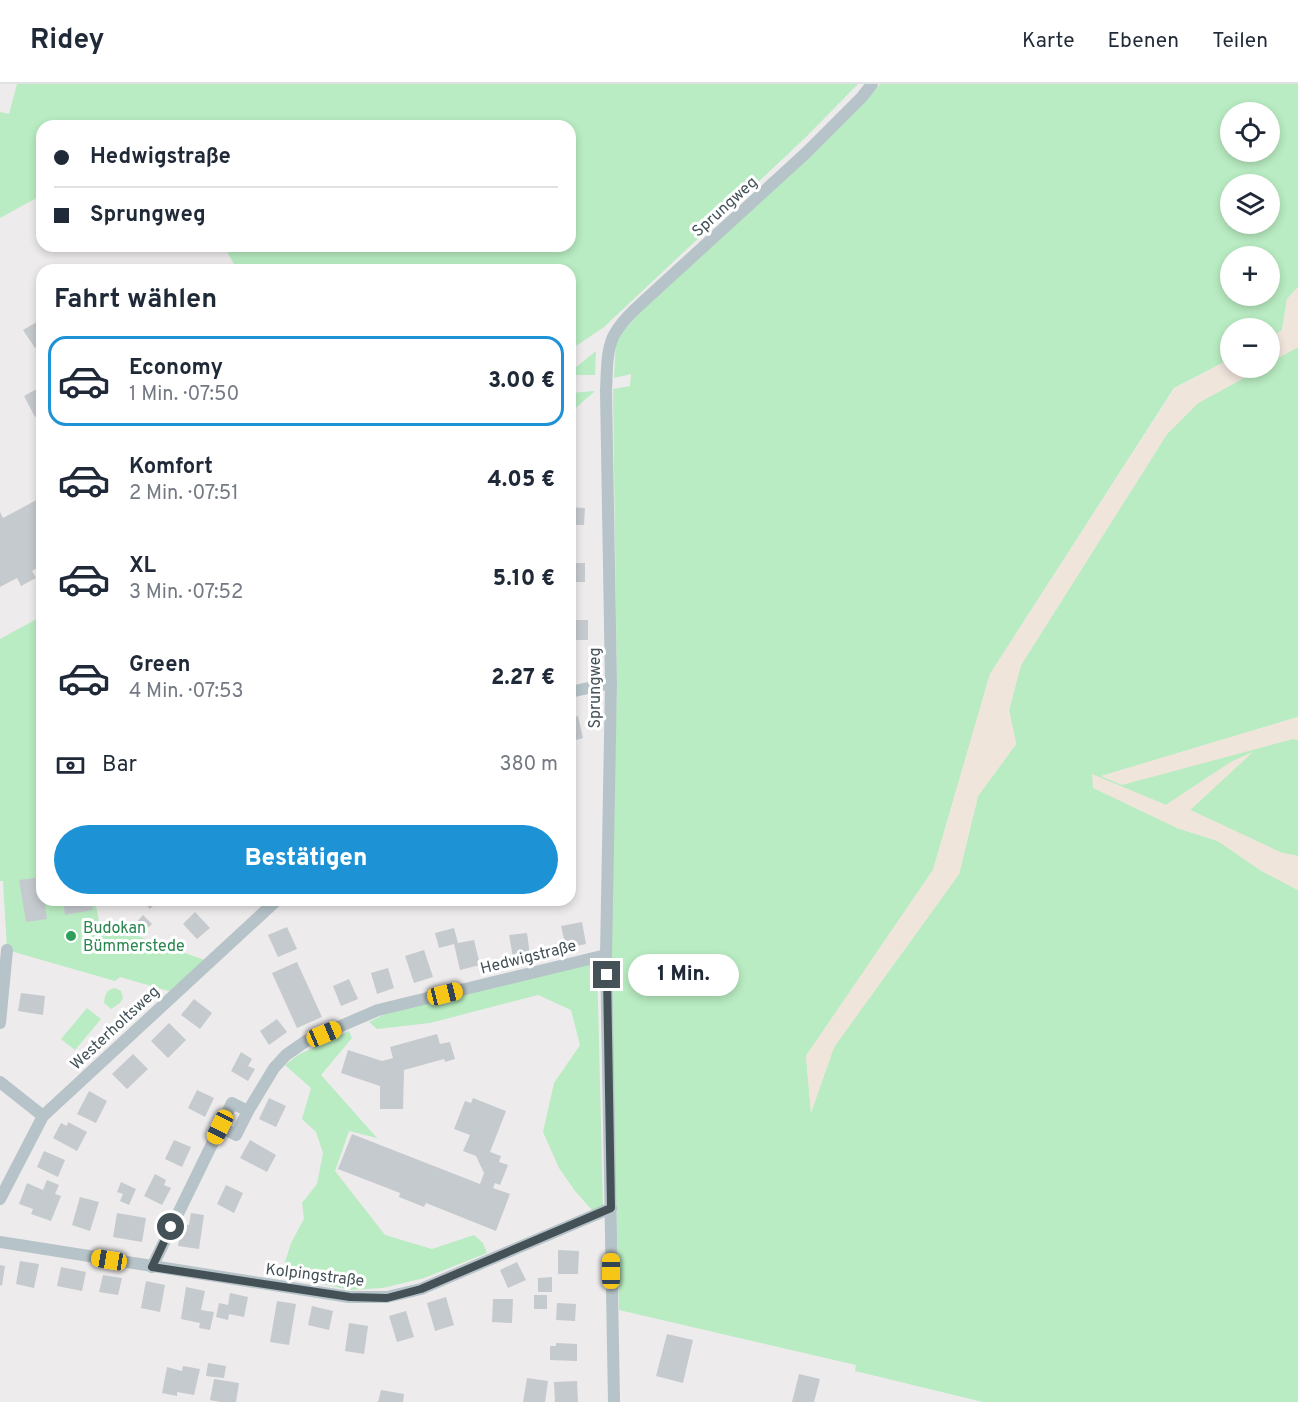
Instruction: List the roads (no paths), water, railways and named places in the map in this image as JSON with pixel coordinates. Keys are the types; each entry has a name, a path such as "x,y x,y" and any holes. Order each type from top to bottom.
{"street":[{"name":"Sprungweg","path":"614,1402 606,955 611,683 606,391 609,353 613,338 622,324 645,300 807,152 872,84"},
{"path":"576,691 611,683"},
{"name":"Westerholtsweg","path":"0,1199 43,1116 270,906"},
{"path":"0,1023 6,950"},
{"name":"Hedwigstraße","path":"220,1127 236,1136 274,1068 286,1055 306,1041 378,1010 606,955"},
{"path":"0,1082 43,1116"},
{"path":"152,1267 232,1102 248,1111"},
{"name":"Kolpingstraße","path":"0,1242 350,1297 387,1298 421,1289 611,1208"}],"place":[{"name":"Budokan Bümmerstede","path":"71,936"}]}
